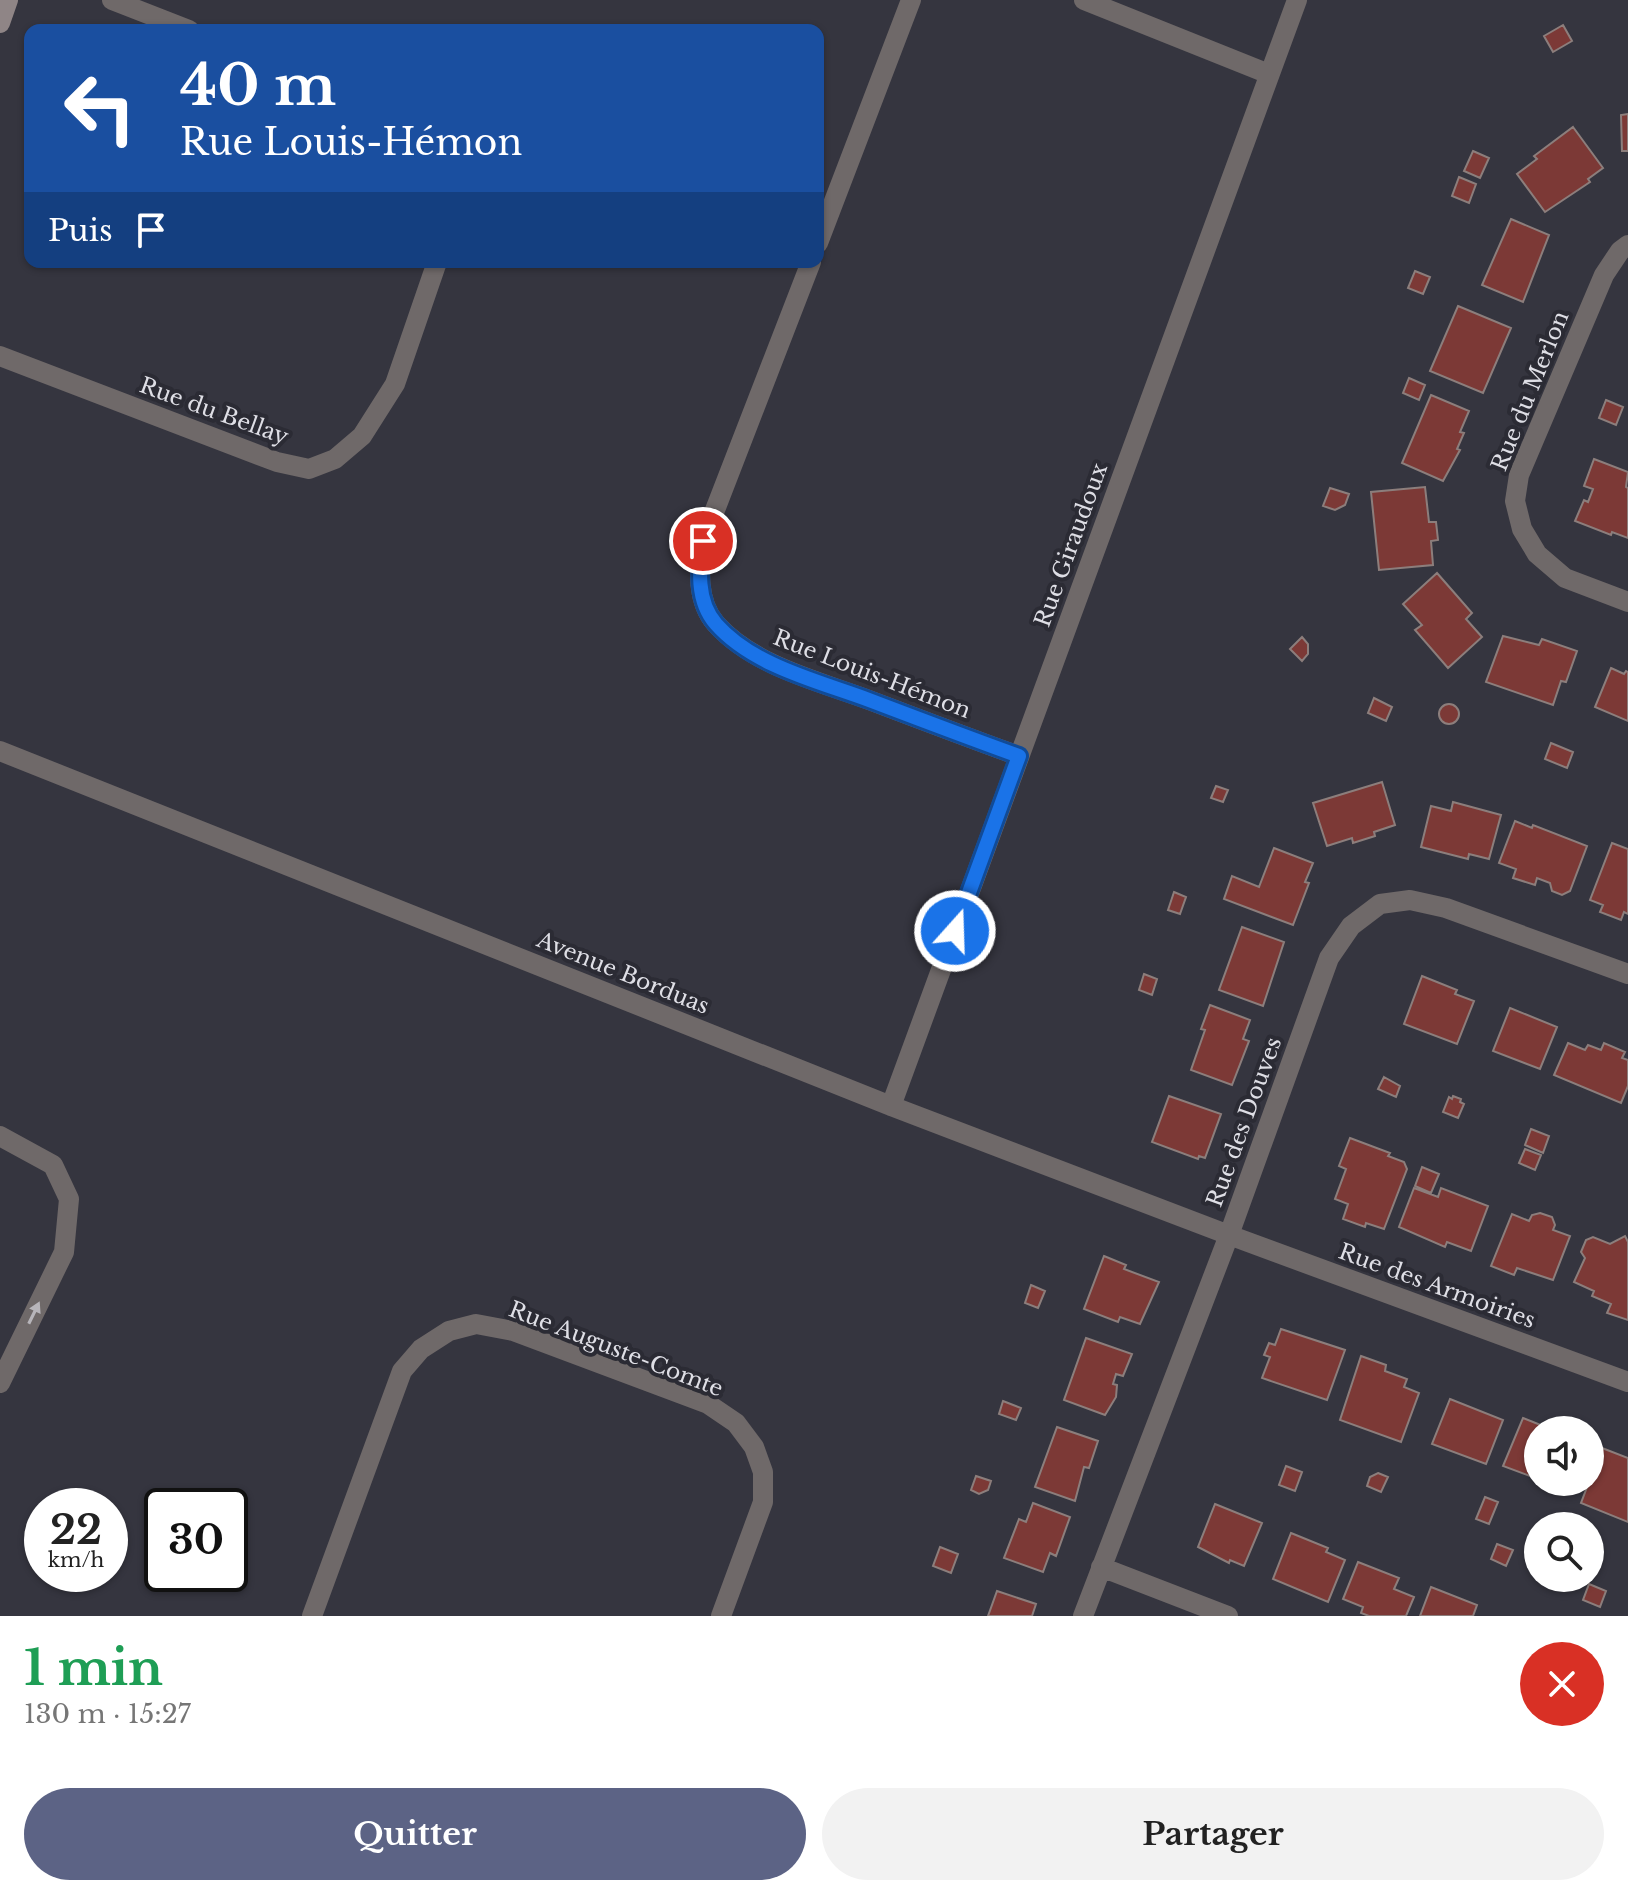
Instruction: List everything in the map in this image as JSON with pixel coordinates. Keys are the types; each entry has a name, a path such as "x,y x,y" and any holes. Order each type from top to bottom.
{"street":[{"path":"0,23 8,0"},
{"path":"112,0 174,24"},
{"path":"824,227 911,0"},
{"path":"1084,0 1269,74"},
{"name":"Rue Giraudoux","path":"891,1106 1297,0"},
{"name":"Rue du Merlon","path":"1628,245 1620,251 1604,275 1519,475 1515,501 1522,529 1537,554 1565,578 1628,602"},
{"name":"Rue du Bellay","path":"0,356 277,462 309,469 335,459 362,436 395,384 435,268"},
{"name":"Rue Louis-Hémon","path":"809,268 703,541 698,575 705,603 714,622 742,646 780,667 1019,756"},
{"name":"Avenue Borduas","path":"0,751 891,1106 1229,1235"},
{"name":"Rue des Douves","path":"1083,1616 1229,1235 1329,958 1351,926 1380,904 1410,900 1446,908 1628,974"},
{"path":"0,1136 53,1165 69,1199 64,1252 0,1383"},
{"name":"Rue des Armoiries","path":"1229,1235 1628,1382"},
{"name":"Rue Auguste-Comte","path":"312,1616 402,1371 430,1343 449,1331 476,1324 513,1331 708,1404 736,1423 754,1447 763,1472 763,1502 721,1616"},
{"path":"1101,1567 1228,1616"}],"building":[{"path":"1563,25 1572,41 1553,52 1544,36"},
{"path":"1628,114 1628,151 1622,151 1621,115"},
{"path":"1573,127 1603,168 1588,179 1590,182 1545,212 1517,174 1537,159 1534,156"},
{"path":"1473,151 1489,158 1480,178 1464,171"},
{"path":"1459,177 1476,184 1469,203 1452,196"},
{"path":"1511,219 1549,235 1523,302 1482,285"},
{"path":"1415,271 1430,277 1423,294 1408,288"},
{"path":"1458,306 1511,328 1483,393 1430,371"},
{"path":"1409,378 1425,385 1419,400 1403,393"},
{"path":"1431,395 1469,411 1460,432 1464,433 1457,449 1460,450 1443,481 1402,463"},
{"path":"1606,400 1623,407 1616,425 1599,418"},
{"path":"1594,459 1628,472 1628,538 1575,521 1584,500 1588,502 1593,489 1584,486"},
{"path":"1425,487 1429,522 1436,522 1438,540 1431,541 1433,565 1379,570 1371,492"},
{"path":"1330,488 1349,494 1345,505 1335,510 1323,506"},
{"path":"1437,573 1472,613 1466,619 1482,637 1448,668 1415,630 1422,625 1403,604"},
{"path":"1503,636 1539,645 1542,639 1577,651 1566,682 1561,681 1553,705 1486,682"},
{"path":"1302,637 1308,644 1308,654 1302,661 1290,649"},
{"path":"1611,668 1624,674 1628,672 1628,721 1595,707"},
{"path":"1374,698 1392,707 1386,721 1368,713"},
{"path":"1449,704 1456,707 1459,714 1456,721 1449,724 1442,721 1439,714 1442,707"},
{"path":"1551,743 1573,752 1567,768 1545,759"},
{"path":"1382,782 1395,825 1353,843 1352,838 1327,846 1313,803"},
{"path":"1216,786 1228,790 1223,802 1211,798"},
{"path":"1453,802 1501,815 1489,859 1469,854 1468,859 1421,847 1431,806 1451,811"},
{"path":"1515,821 1587,846 1570,891 1562,895 1552,891 1550,883 1537,878 1535,885 1513,878 1516,869 1499,863"},
{"path":"1612,843 1628,849 1628,914 1624,912 1621,920 1600,912 1603,905 1590,900"},
{"path":"1274,848 1313,863 1293,925 1224,899 1232,876 1259,887"},
{"path":"1174,892 1186,897 1180,914 1168,910"},
{"path":"1242,927 1284,942 1263,1006 1219,990"},
{"path":"1144,974 1157,979 1152,995 1139,990"},
{"path":"1422,976 1457,990 1455,994 1474,1001 1457,1044 1404,1024"},
{"path":"1210,1005 1250,1020 1243,1039 1249,1041 1232,1085 1191,1070"},
{"path":"1510,1008 1557,1027 1540,1069 1493,1051"},
{"path":"1568,1043 1585,1050 1588,1045 1601,1050 1604,1043 1625,1052 1622,1058 1628,1060 1628,1086 1621,1103 1554,1075"},
{"path":"1384,1077 1400,1086 1396,1097 1378,1089"},
{"path":"1169,1096 1221,1114 1205,1158 1199,1156 1198,1159 1152,1142"},
{"path":"1453,1096 1464,1104 1458,1118 1443,1112 1449,1097 1452,1099"},
{"path":"1531,1129 1549,1136 1543,1153 1525,1145"},
{"path":"1350,1138 1390,1153 1388,1156 1404,1162 1407,1169 1384,1229 1366,1223 1365,1227 1343,1219 1348,1204 1335,1199 1346,1169 1339,1166"},
{"path":"1525,1149 1541,1155 1535,1170 1519,1163"},
{"path":"1422,1167 1439,1174 1431,1193 1415,1186"},
{"path":"1414,1188 1438,1197 1441,1188 1488,1206 1471,1251 1447,1242 1445,1247 1399,1227"},
{"path":"1540,1213 1552,1217 1553,1230 1570,1236 1553,1280 1517,1268 1514,1275 1491,1266 1512,1214 1529,1221 1532,1215"},
{"path":"1625,1236 1628,1242 1628,1320 1607,1313 1611,1304 1592,1296 1594,1291 1574,1282 1585,1258 1581,1252 1586,1240 1593,1237 1610,1244"},
{"path":"1104,1256 1126,1265 1124,1269 1159,1282 1140,1324 1120,1317 1118,1322 1084,1309"},
{"path":"1031,1285 1045,1291 1038,1308 1025,1303"},
{"path":"1281,1329 1345,1350 1327,1400 1262,1378 1270,1357 1264,1355 1269,1343 1275,1345"},
{"path":"1086,1338 1132,1354 1123,1376 1116,1374 1113,1384 1117,1385 1116,1397 1105,1415 1064,1400"},
{"path":"1361,1356 1386,1365 1385,1371 1407,1379 1404,1387 1419,1393 1401,1442 1340,1420"},
{"path":"1450,1399 1503,1420 1486,1464 1432,1444"},
{"path":"1003,1401 1021,1408 1016,1420 999,1414"},
{"path":"1523,1418 1524,1418 1524,1474 1503,1466"},
{"path":"1057,1427 1098,1441 1089,1468 1084,1467 1075,1501 1035,1487"},
{"path":"1604,1449 1628,1458 1628,1522 1581,1503 1584,1496 1604,1496"},
{"path":"1286,1466 1302,1472 1295,1491 1279,1485"},
{"path":"1378,1473 1388,1477 1381,1492 1367,1486 1370,1477"},
{"path":"976,1476 991,1481 988,1490 979,1494 971,1490"},
{"path":"1485,1497 1498,1502 1489,1524 1476,1519"},
{"path":"1033,1503 1070,1517 1056,1556 1050,1553 1043,1572 1004,1558 1019,1519 1026,1522"},
{"path":"1215,1504 1262,1523 1244,1566 1230,1560 1229,1563 1198,1547"},
{"path":"1291,1533 1328,1548 1326,1552 1345,1560 1328,1602 1273,1579"},
{"path":"1497,1544 1513,1550 1506,1566 1491,1559"},
{"path":"940,1547 958,1554 951,1573 933,1566"},
{"path":"1358,1562 1399,1578 1394,1589 1414,1597 1406,1616 1369,1616 1361,1613 1363,1607 1343,1599"},
{"path":"1431,1587 1477,1605 1473,1616 1420,1616"},
{"path":"997,1591 1036,1604 1032,1616 988,1616"},
{"path":"1606,1591 1600,1607 1583,1600 1586,1592"}],"route":[{"path":"703,541 698,575 705,603 714,622 742,646 780,667 1019,756 955,931"}]}
